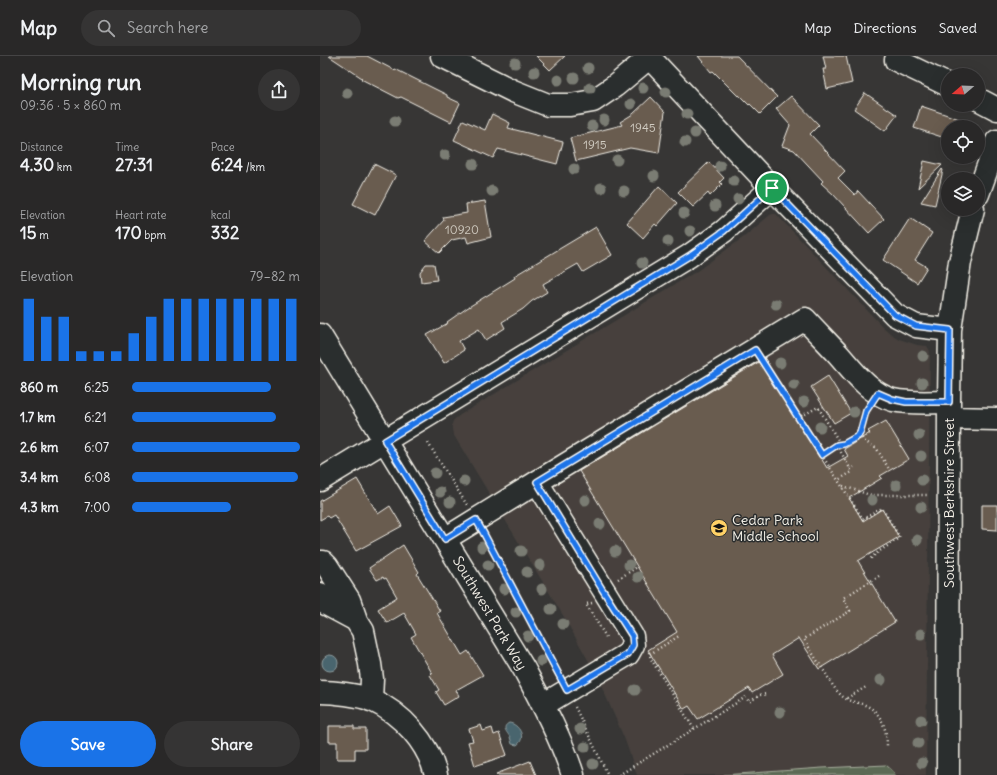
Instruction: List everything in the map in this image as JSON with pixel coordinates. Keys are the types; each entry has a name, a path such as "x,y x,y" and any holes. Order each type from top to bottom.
{"street":[{"path":"442,56 513,92 548,105 570,105 593,101 616,86 649,57 772,188 895,315 916,326 950,330"},
{"path":"896,60 941,82"},
{"path":"985,102 997,108"},
{"path":"985,190 997,141"},
{"path":"320,480 689,256 724,231 772,188"},
{"name":"Southwest Berkshire Street","path":"948,775 950,330 960,262 972,216"},
{"path":"445,539 805,319 853,371 878,393 892,399 997,419"},
{"name":"Southwest Park Way","path":"320,335 520,662 543,704 559,738 573,775"},
{"path":"537,482 632,636 633,645 628,654 543,704"},
{"path":"320,562 323,562 327,566 349,600 356,620 363,631 372,679 370,700"},
{"path":"320,594 328,605 356,620"},
{"path":"320,692 347,695 370,700 392,712 409,726 424,745 436,775"}],"path":[{"path":"755,350 863,519 882,508 900,538 878,552 869,560"},
{"path":"822,455 837,445 841,445 859,435 866,411 878,393"},
{"path":"798,418 818,406 841,445"},
{"path":"819,409 823,407"},
{"path":"862,438 870,433"},
{"path":"859,435 877,449 889,469 890,468"},
{"path":"428,443 483,532 567,690 608,775"},
{"path":"837,445 852,472 838,480"},
{"path":"850,469 854,467"},
{"path":"842,486 870,495 929,495"},
{"path":"602,589 637,567"},
{"path":"879,576 843,598 850,611 804,639 833,686 842,697 866,705 876,713 883,722 887,736 887,746"},
{"path":"586,604 606,637"},
{"path":"650,654 679,636"},
{"path":"649,649 651,660 694,729"},
{"path":"846,699 866,687"},
{"path":"620,775 746,697 749,702 760,695 767,694"}],"shaded area":[{"name":"Cedar Park Middle School","path":"773,214 776,214 779,217 891,334 899,339 917,345 927,346 930,351 926,775 637,775 625,740 597,676 564,617 453,434 453,421 460,415 697,271"}],"green space":[{"path":"886,765 894,772 895,775 724,775 822,768"}],"water":[{"path":"327,655 333,655 338,660 336,669 333,671 327,671 322,666 322,660"},
{"path":"509,723 516,726 522,735 520,742 517,745 512,744 510,737 505,730 505,726"}],"building":[{"path":"329,56 367,56 447,95 447,97 460,103 451,122 361,79 362,78"},
{"path":"536,56 565,56 550,70"},
{"path":"698,56 737,56 777,97 760,114 739,95 738,96 713,71 711,72"},
{"path":"823,56 846,56 852,83 827,89 823,69 826,69"},
{"path":"865,93 897,115 885,131 854,109"},
{"path":"791,96 819,125 810,134 845,171 838,178 855,195 858,191 884,219 869,233 821,183 823,181 794,150 782,146 790,125 776,109"},
{"path":"651,97 665,112 659,153 630,148 576,161 570,138 622,125 620,122 633,114"},
{"path":"921,106 962,120 941,120 941,137 914,128"},
{"path":"492,114 510,123 508,128 563,142 557,164 498,149 493,158 454,140 463,120 485,130"},
{"path":"924,161 942,165 918,188"},
{"path":"709,162 724,178 720,182 722,184 710,196 708,193 693,207 678,192"},
{"path":"374,164 396,175 375,215 353,204"},
{"path":"942,169 935,205 921,202"},
{"path":"659,186 677,203 657,226 655,224 643,238 627,223"},
{"path":"485,201 491,237 468,243 466,237 452,240 439,253 425,241 444,220 443,217 467,213 466,204"},
{"path":"910,218 932,233 915,260 927,267 917,283 883,260"},
{"path":"596,227 612,255 583,272 578,264 543,284 547,292 502,322 505,328 486,340 479,329 459,341 464,350 444,363 427,335 448,323 447,322 467,308 515,278 514,276"},
{"path":"426,264 434,264 437,280 421,282 420,272"},
{"path":"762,360 827,468 848,456 844,449 870,433 868,431 886,421 909,459 880,476 882,478 849,498 863,521 882,509 899,537 858,561 895,622 819,669 799,638 772,655 783,674 752,693 749,688 698,719 689,706 684,709 648,650 677,632 579,471"},
{"path":"828,376 851,413 834,423 811,387"},
{"path":"357,479 378,514 390,506 402,526 356,551 334,515 329,518 327,516 320,520 320,501"},
{"path":"982,505 997,505 997,530 982,529"},
{"path":"403,545 419,572 417,574 440,611 437,613 462,655 468,651 483,675 456,690 459,696 444,705 436,692 439,690 430,675 432,673 411,637 416,634 404,613 387,623 378,609 397,597 386,578 384,579 383,577 377,580 369,568"},
{"path":"481,725 483,731 492,728 494,735 499,733 507,755 475,766 468,742 473,741 469,729"},
{"path":"329,726 354,726 354,729 366,729 366,749 355,749 355,759 337,759 337,742 329,742"},
{"path":"530,761 536,775 496,775 496,774"}],"place":[{"name":"Cedar Park Middle School","path":"719,528"}],"route":[{"path":"772,188 895,315 916,326 950,330 949,402 906,402 892,399 878,393 866,411 858,436 844,444 833,447 822,455 755,350 537,482 632,636 633,645 628,654 567,690 476,520 445,539 385,441 689,256 724,231 772,188"}]}
